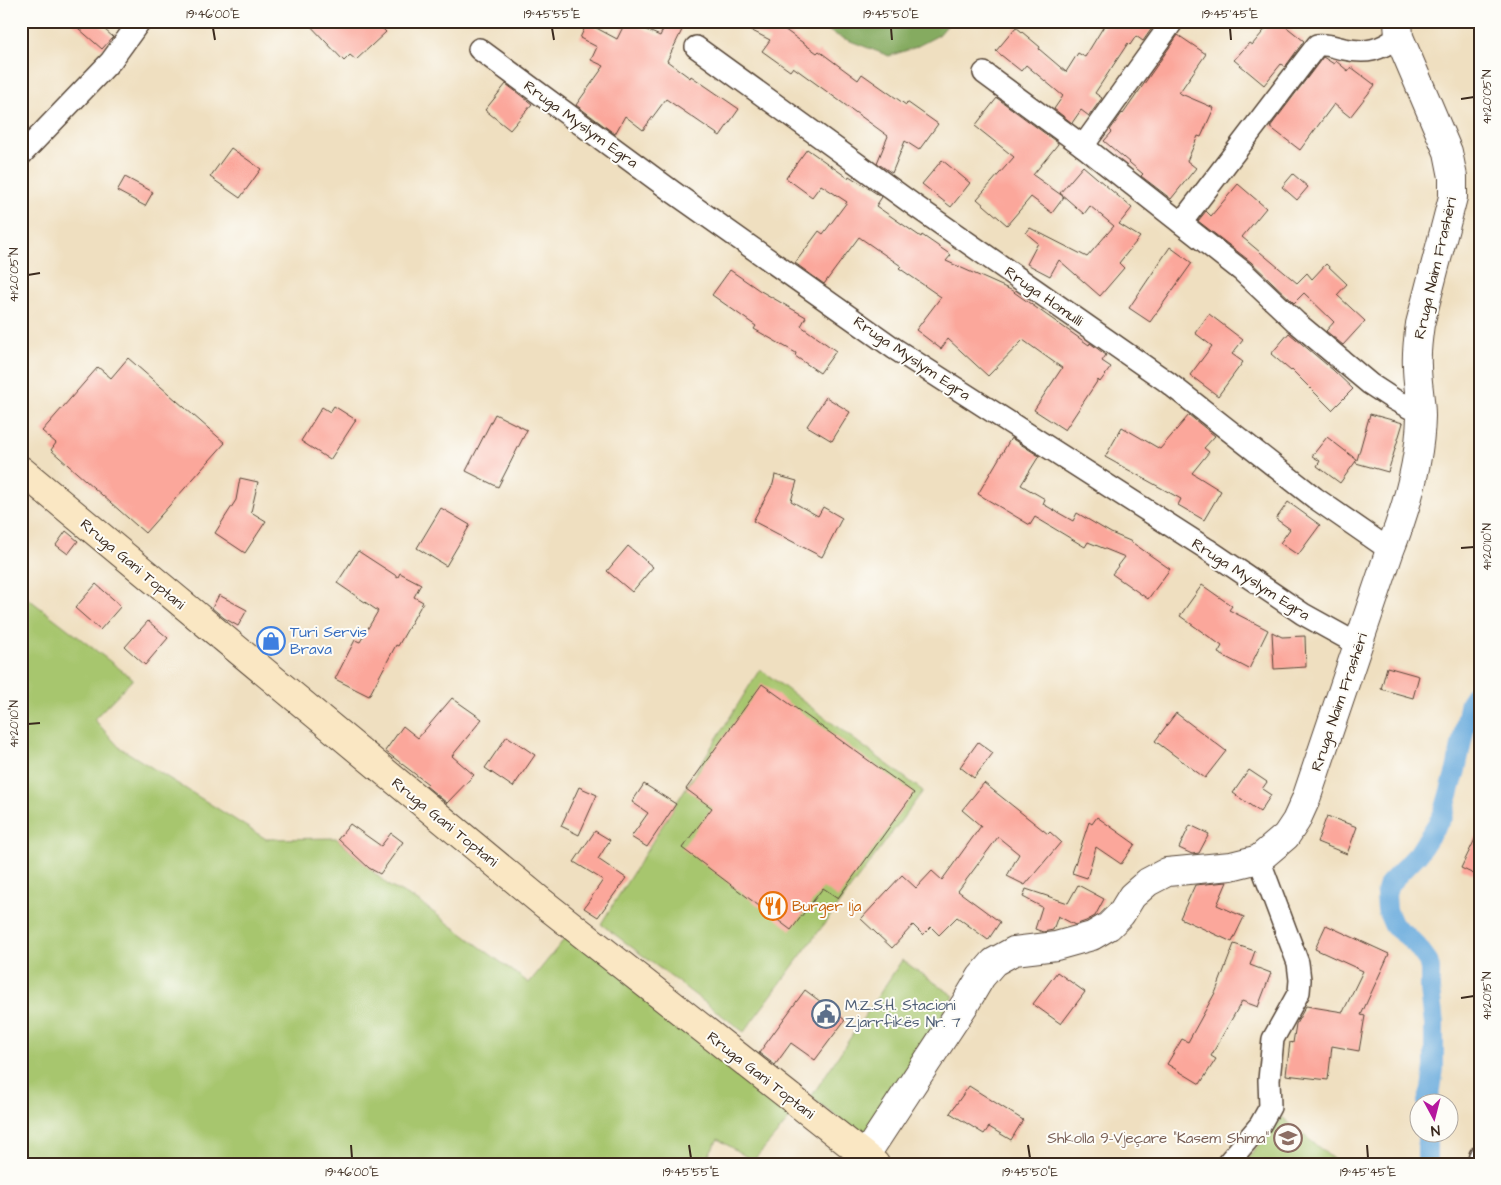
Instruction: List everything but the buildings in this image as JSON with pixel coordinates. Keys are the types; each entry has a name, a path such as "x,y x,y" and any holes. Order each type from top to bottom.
{"main road":[{"name":"Rruga Gani Toptani","path":"21,470 543,903 870,1160"}],"street":[{"path":"21,155 111,61 140,21"},
{"path":"1084,146 1173,21"},
{"path":"1181,223 1317,45 1327,44 1343,49 1367,52 1382,48 1398,29"},
{"name":"Rruga Naim Frashëri","path":"870,1160 981,977 994,962 1014,952 1056,946 1092,936 1109,926 1121,914 1132,896 1148,882 1168,872 1231,866 1259,859 1286,836 1296,821 1306,799 1390,550 1403,517 1412,484 1419,449 1421,414 1417,345 1420,324 1453,197 1453,177 1448,152 1398,29"},
{"name":"Rruga Homulli","path":"696,47 918,208 1166,381 1315,498 1390,550"},
{"name":"Rruga Myslym Egra","path":"479,49 674,192 895,349 1207,549 1303,614 1359,645"},
{"path":"984,73 1084,146 1242,271 1296,322 1370,384 1421,414"},
{"path":"1227,1164 1260,1125 1270,1107 1269,1080 1273,1039 1299,992 1298,963 1259,859"},
{"path":"1478,1164 1480,1156"}],"green space":[{"path":"810,21 951,21 939,35 914,48 889,56 840,37"},
{"path":"21,593 133,679 94,719 119,747 266,839 336,838 389,886 418,901 529,983 570,932 794,1114 753,1161 718,1139 703,1164 21,1164"},
{"path":"760,669 923,791 744,1032 601,924"},
{"path":"902,960 954,996 865,1138 811,1097"},
{"name":"Shkolla 9-Vjeçare \"Kasem Shima\"","path":"1282,1117 1339,1164 1249,1164 1246,1161"}],"waterway":[{"path":"1430,1092 1434,1068 1434,1024 1430,990 1430,969 1428,961 1417,946 1394,926 1387,910 1386,894 1389,884 1418,854 1443,815 1456,770 1470,702 1480,687"},
{"path":"1427,1142 1427,1164"}],"place":[{"name":"Turi Servis Brava","path":"271,641"},
{"name":"Burger Ija","path":"773,906"},
{"name":"M.Z.S.H. Stacioni Zjarrfikës Nr. 7","path":"826,1014"},
{"name":"Shkolla 9-Vjeçare \"Kasem Shima\"","path":"1288,1138"}]}
